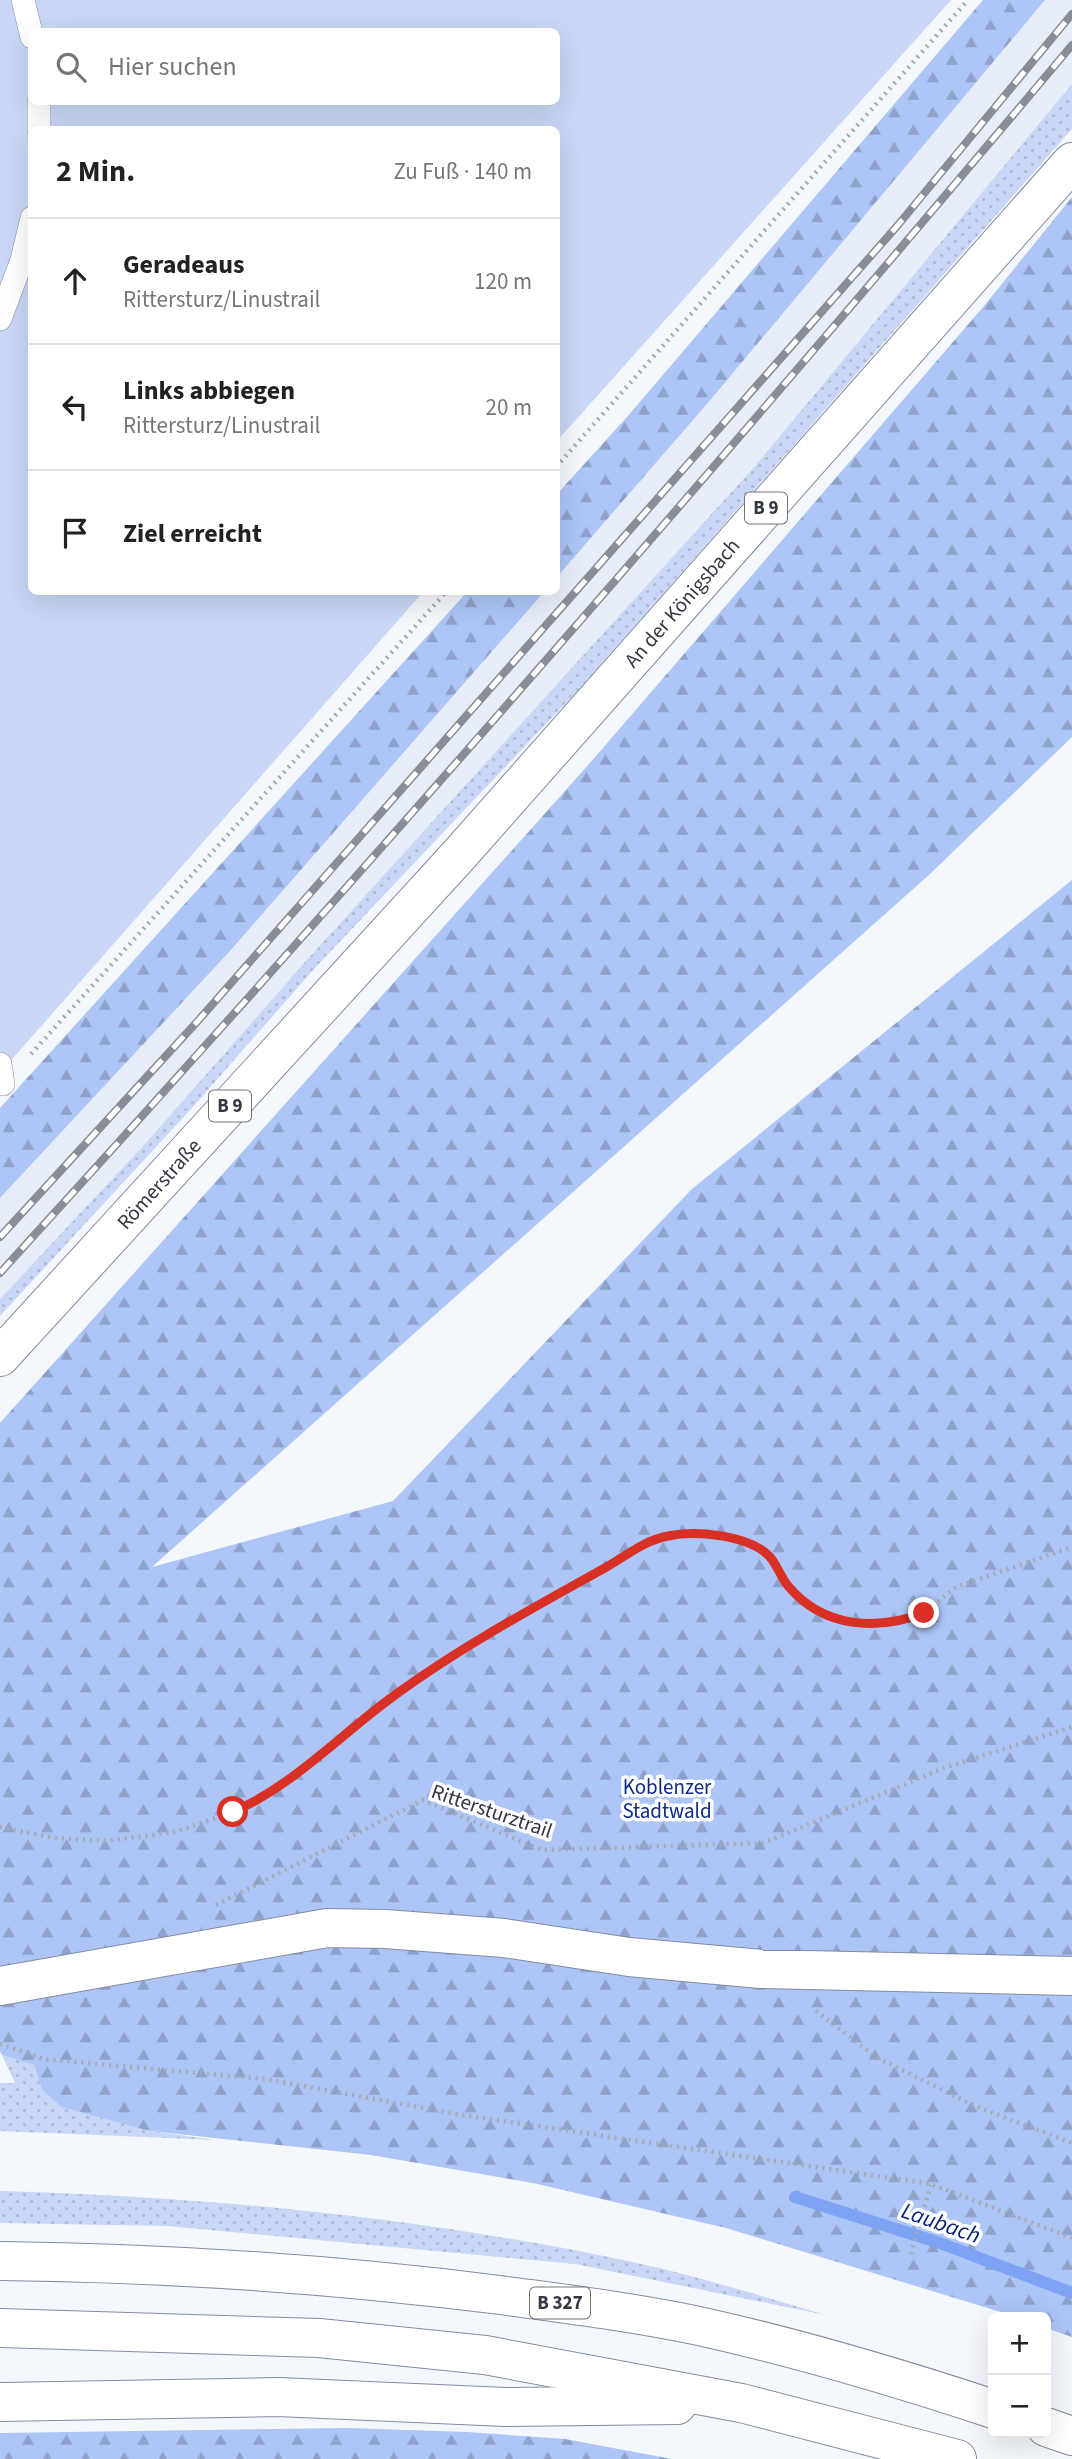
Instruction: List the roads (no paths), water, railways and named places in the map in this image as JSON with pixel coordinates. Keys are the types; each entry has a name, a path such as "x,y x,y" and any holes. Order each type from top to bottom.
{"main road":[{"name":"An der Königsbach","path":"459,855 1072,162"},
{"name":"Römerstraße","path":"0,1357 459,855"},
{"path":"0,1986 327,1928 385,1929 504,1938 629,1957 761,1969 1072,1976"},
{"name":"B 327","path":"0,2261 116,2262 295,2273 578,2305 697,2326 821,2356 988,2407"},
{"path":"0,2328 221,2333 392,2343 594,2374 741,2403 957,2459"},
{"path":"0,2402 278,2397 576,2409 741,2403"},
{"path":"1051,2429 1072,2436"}],"lane":[{"path":"23,0 30,28"},
{"path":"39,105 39,126"},
{"path":"0,318 22,260 28,235"}],"waterway":[{"name":"Laubach","path":"795,2197 940,2243 1072,2293"}],"railway":[{"path":"0,1237 196,1023 898,225 1072,14"},
{"path":"0,1273 273,970 542,664 809,356 1072,45"}],"park label":[{"name":"Koblenzer Stadtwald","path":"667,1799"}]}
